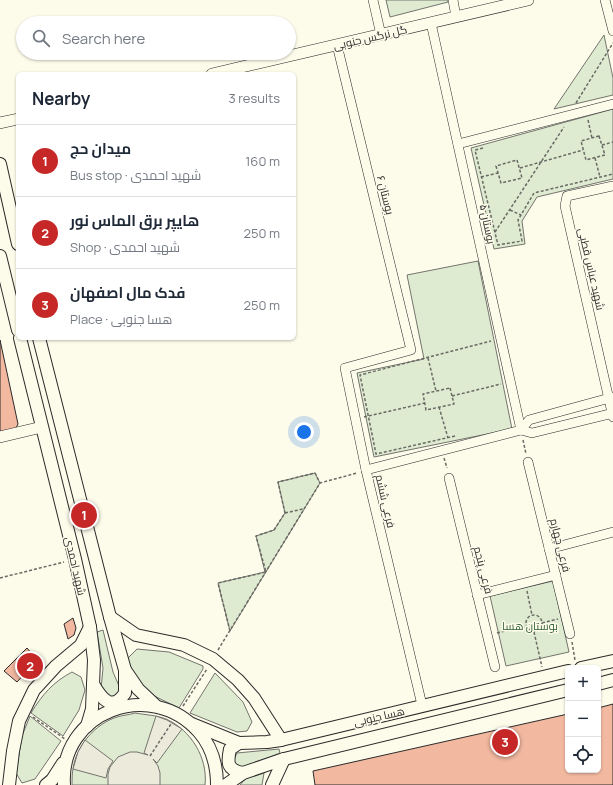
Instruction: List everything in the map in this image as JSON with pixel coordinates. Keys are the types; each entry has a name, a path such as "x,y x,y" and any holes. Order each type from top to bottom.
{"main road":[{"path":"0,164 16,235"},
{"path":"0,256 16,322"},
{"name":"شهید احمدی","path":"20,340 90,628 94,660 92,709 87,726"},
{"name":"شهید احمدی","path":"41,340 110,617 125,670 138,689 155,705"},
{"path":"110,617 136,635 184,645 213,659 238,680 254,698 281,740"},
{"path":"9,785 11,780 13,751 19,721 34,690 56,666 81,645 90,628"},
{"name":"هسا جنوبی","path":"588,665 613,661"},
{"path":"93,684 100,696 110,702 117,701 125,693 125,670"},
{"name":"هسا جنوبی","path":"192,724 238,743 281,740 565,670"},
{"path":"601,683 613,680"},
{"name":"هسا جنوبی","path":"226,785 243,773 284,759 565,691"},
{"path":"46,785 52,780 67,757 72,745 87,726 101,715 118,707 136,704 155,705 178,714 192,724 204,739 213,756 217,774 217,785"},
{"path":"238,743 230,748 227,760 230,767 235,772 243,773"},
{"path":"64,785 63,776 67,757"},
{"path":"272,785 284,759"}],"street":[{"path":"372,0 380,34"},
{"path":"453,0 456,17"},
{"name":"گل نرگس جنوبی","path":"296,56 380,34 528,0"},
{"path":"605,0 613,31"},
{"name":"بوستان ۵","path":"431,23 521,430"},
{"name":"بوستان ۶","path":"337,45 411,350"},
{"name":"گل نرگس جنوبی","path":"236,71 279,60"},
{"path":"458,144 613,104"},
{"path":"0,123 16,119"},
{"path":"603,188 613,186"},
{"name":"شهید عباس قطبی","path":"603,188 567,196 565,206 611,397 613,415"},
{"name":"فرعی ششم","path":"411,350 345,368 366,470 422,706"},
{"path":"521,430 529,420 611,397"},
{"path":"366,470 521,430 532,433 613,415"},
{"path":"0,437 42,427"},
{"name":"فرعی چهارم","path":"528,462 570,634"},
{"name":"فرعی پنجم","path":"449,478 495,667"},
{"path":"549,548 613,532"},
{"path":"477,595 556,575"}],"path":[{"path":"568,115 613,43"},
{"path":"588,119 592,138"},
{"path":"495,232 566,125"},
{"path":"600,136 602,145 605,156 586,160 581,141 600,136"},
{"path":"602,145 613,142"},
{"path":"475,150 498,245 522,241 518,220 534,193 613,174"},
{"path":"519,168 583,150"},
{"path":"595,158 603,188"},
{"path":"517,160 519,168 522,178 501,183 496,166 517,160"},
{"path":"482,177 498,173"},
{"path":"510,209 520,215"},
{"path":"462,435 376,454 360,375 494,340"},
{"path":"428,358 436,391"},
{"path":"452,396 503,384"},
{"path":"450,388 452,396 454,404 426,410 423,394 450,388"},
{"path":"366,416 424,403"},
{"path":"439,408 452,448"},
{"path":"521,430 528,462"},
{"path":"442,451 449,478"},
{"path":"213,659 320,483 366,470"},
{"path":"285,513 278,482 315,473 320,483"},
{"path":"266,572 256,536 274,530 285,513 304,509"},
{"path":"0,578 74,559"},
{"path":"230,630 218,583 266,572"},
{"path":"526,587 532,615"},
{"path":"532,615 540,618 542,623 541,628 534,632"},
{"path":"532,615 526,620 526,626 529,630 534,632"},
{"path":"542,623 562,618"},
{"path":"498,633 526,626"},
{"path":"534,632 540,658"},
{"path":"570,634 575,665"},
{"path":"24,710 72,745"}],"green space":[{"path":"386,0 448,0 448,2 390,17"},
{"path":"604,35 613,78 613,95 554,109"},
{"path":"613,109 613,179 537,197 522,221 525,244 494,249 471,148"},
{"path":"478,261 512,429 374,457 357,373 424,359 407,275"},
{"path":"315,473 320,483 230,631 218,583 265,572 256,536 274,530 285,513 278,482"},
{"name":"بوستان هسا","path":"553,581 569,652 506,666 490,596"},
{"path":"103,630 113,672 120,691 112,698 101,689 103,668 97,632"},
{"path":"137,649 169,652 203,666 203,669 179,708 148,693 130,671 128,658"},
{"path":"72,672 81,677 85,690 79,710 63,736 31,713 39,700 48,690 59,680"},
{"path":"215,673 243,702 252,722 247,731 237,732 190,713"},
{"path":"135,713 166,719 183,730 196,746 201,755 204,765 205,785 72,785 72,773 78,752 82,744 94,730 109,720 119,716"},
{"path":"30,716 61,741 35,779 22,783 16,773 22,736"},
{"path":"279,749 280,753 241,768 233,762 237,753"},
{"path":"264,773 262,785 240,785 245,779"}],"shaded area":[{"path":"156,716 167,720 182,729 157,763 153,759 158,766 160,773 160,785 108,785 108,774 110,767 118,757 130,752 148,755 144,753"},
{"path":"85,740 113,761 108,769 106,778 73,769 78,752"}],"building":[{"path":"0,340 18,424 15,430 0,433"},
{"path":"73,618 76,628 74,635 68,639 64,624"},
{"path":"27,648 37,660 17,682 4,671"},
{"path":"613,704 613,785 315,785 313,771 565,715 565,773 601,773 601,707"}],"place":[{"name":"میدان حج","path":"84,515"},
{"name":"هایپر برق الماس نور","path":"30,666"},
{"name":"فدک مال اصفهان","path":"505,742"}]}
